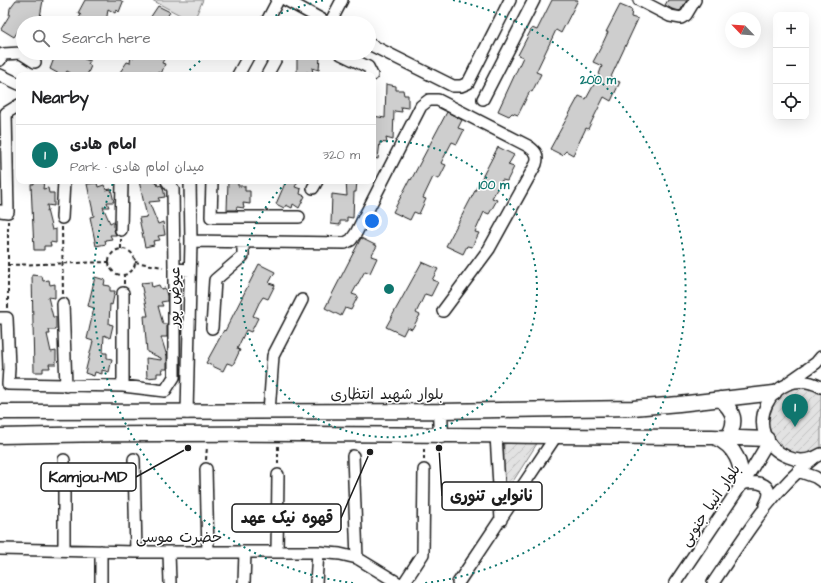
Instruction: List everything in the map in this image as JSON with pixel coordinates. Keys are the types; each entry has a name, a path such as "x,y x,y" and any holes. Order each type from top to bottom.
{"main road":[{"name":"بلوار شهید انتظاری","path":"0,412 440,412 633,408 720,399 779,389"},
{"path":"720,399 730,409 734,420 733,430 727,438"},
{"path":"440,412 441,436"},
{"path":"0,436 278,434 424,436 496,435 712,437 767,441"},
{"path":"712,437 729,445 736,455 741,471 741,484"}],"street":[{"path":"270,16 278,0"},
{"path":"286,0 316,16"},
{"path":"333,16 342,0"},
{"path":"376,48 453,86 461,86 468,83 510,0"},
{"path":"483,99 534,0"},
{"path":"639,0 670,16 681,18 686,15 695,0"},
{"path":"0,60 3,54 16,53"},
{"path":"240,72 246,60"},
{"path":"269,72 275,60"},
{"path":"354,60 368,67 370,72"},
{"path":"0,75 16,83"},
{"path":"191,241 345,243 352,240 422,106 429,100 438,100 528,146 535,151 537,155 536,164 489,249 443,311"},
{"path":"4,211 3,130 6,114 16,107"},
{"path":"62,218 64,184"},
{"path":"122,184 122,230"},
{"path":"4,318 9,368 8,384 122,386 165,391 174,376 173,189 169,184"},
{"name":"عیوض پور","path":"187,413 191,241 190,184"},
{"path":"212,184 211,217 299,217"},
{"path":"212,328 215,280 243,256 243,242"},
{"path":"174,269 190,270"},
{"path":"122,386 123,293"},
{"path":"269,412 273,356 302,300"},
{"path":"63,304 66,386"},
{"path":"818,456 804,460 792,459 781,454 767,441 763,425 763,413 767,402 779,389 816,363 821,357"},
{"path":"779,389 795,382 808,382 821,387"},
{"path":"496,435 501,520"},
{"path":"458,583 556,436"},
{"name":"بلوار انبیا جنوبی","path":"675,583 741,484 767,441"},
{"path":"353,456 357,558"},
{"path":"762,511 798,471 818,456"},
{"path":"134,459 136,552"},
{"path":"64,460 64,550"},
{"path":"206,469 208,553"},
{"path":"404,583 423,554 424,470"},
{"path":"798,471 815,477 821,481"},
{"path":"277,552 278,475"},
{"path":"713,583 762,511 770,495 766,486 762,484 754,482 741,484"},
{"name":"حضرت موسی","path":"0,549 208,553 318,552 340,554 357,558 398,583"},
{"path":"100,551 101,583"},
{"path":"169,552 170,583"},
{"path":"244,583 245,552"},
{"path":"316,583 318,552"}],"path":[{"path":"4,211 8,265 4,318"},
{"path":"62,218 63,304"},
{"path":"121,249 128,251 133,255 135,262 134,268 130,273 124,275 117,274 112,269 110,262 111,256 121,249"},
{"path":"8,265 110,262"},
{"path":"135,262 174,269"},
{"path":"278,434 278,475"},
{"path":"206,469 207,435"},
{"path":"424,436 424,470"}],"shaded area":[{"path":"152,0 203,0 196,16 182,16"},
{"path":"808,382 821,394 821,453 804,460 782,448 774,440 763,413 774,393"},
{"path":"504,441 538,442 503,497"}],"building":[{"path":"16,0 43,0 40,16 16,16 16,34 14,37 1,29 9,16 10,8"},
{"path":"85,0 120,0 123,2 119,12 117,10 115,13 108,9 107,16 80,16 78,13"},
{"path":"552,0 578,0 561,33 556,30 536,72 541,74 532,92 530,91 518,115 512,113 509,116 498,111 523,57 518,55 532,28 537,30"},
{"path":"668,0 687,0 680,11 665,5"},
{"path":"620,5 632,10 631,17 638,19 610,79 620,82 611,101 604,97 588,129 586,128 573,155 566,151 562,155 550,149 579,96 586,99 598,77 602,66 593,62"},
{"path":"158,6 170,12 168,16 151,16"},
{"path":"53,60 87,60 90,61 88,64 91,66 88,72 56,72 50,69"},
{"path":"130,60 164,60 162,63 165,64 162,72 120,72 127,62 130,63"},
{"path":"297,60 320,60 319,70 312,68 313,72 297,72"},
{"path":"386,84 396,86 396,90 403,90 404,95 408,95 408,108 401,107 402,112 394,111 393,140 386,138 387,143 380,142 378,159 376,159 376,116 385,118"},
{"path":"447,112 462,120 458,128 464,130 457,144 452,142 441,163 446,165 439,179 433,177 423,198 426,199 419,214 414,212 410,220 393,212"},
{"path":"498,147 514,155 508,165 514,167 507,181 502,180 492,198 497,200 489,214 484,212 475,232 479,233 472,247 467,246 463,254 446,246"},
{"path":"31,184 44,184 43,189 48,188 49,193 54,193 54,206 47,205 47,210 52,230 56,229 56,243 50,242 51,246 44,246 44,250 34,250"},
{"path":"87,184 97,184 98,187 104,185 106,190 111,189 114,202 107,202 109,207 103,207 110,223 114,221 114,230 116,235 110,235 112,239 105,240 106,244 96,246 90,217 94,216"},
{"path":"140,184 161,185 165,197 158,198 160,201 149,202 158,224 163,222 165,235 158,236 160,240 153,241 154,245 145,247 139,218 147,217"},
{"path":"228,184 245,186 245,191 250,191 250,204 243,203 244,208 237,207 236,210 227,210"},
{"path":"285,184 296,184 295,187 301,189 300,194 305,196 299,208 293,204 292,208 286,205 284,208 276,204"},
{"path":"346,184 357,184 356,192 354,192 353,218 347,217 347,221 340,221 340,225 331,224 332,194 347,196"},
{"path":"361,238 377,246 371,256 377,258 370,273 365,271 352,294 358,296 351,310 345,308 341,316 325,308"},
{"path":"422,262 438,269 432,280 438,282 431,296 425,294 416,313 420,315 412,329 407,327 403,335 386,327"},
{"path":"259,264 275,272 269,283 275,285 268,299 263,297 259,303 253,316 258,318 251,332 246,330 237,349 240,350 233,365 227,363 223,371 206,363 224,330 225,331"},
{"path":"32,275 42,276 43,281 49,280 50,285 55,284 55,298 48,297 53,317 56,317 56,330 49,330 50,334 47,334 51,352 56,351 56,364 49,364 50,368 43,368 43,372 34,372"},
{"path":"95,277 105,280 104,285 110,286 110,291 115,291 112,305 110,304 109,324 113,325 110,338 104,335 103,353 107,353 107,358 112,359 109,372 102,370 102,374 95,372 94,376 85,373 93,341 87,339 94,308 88,306"},
{"path":"151,282 152,287 159,285 161,289 165,288 167,296 167,301 161,302 163,306 158,306 163,324 167,324 167,337 161,337 167,356 167,369 162,369 163,373 157,373 157,377 147,378 146,358 161,360 161,358 147,352 144,316 148,316 141,283"}],"place":[{"name":"امام هادی","path":"795,427"},
{"name":"Kamjou-MD","path":"188,448"},
{"name":"نانوایی تنوری","path":"439,448"},
{"name":"قهوه نیک عهد","path":"370,452"}]}
